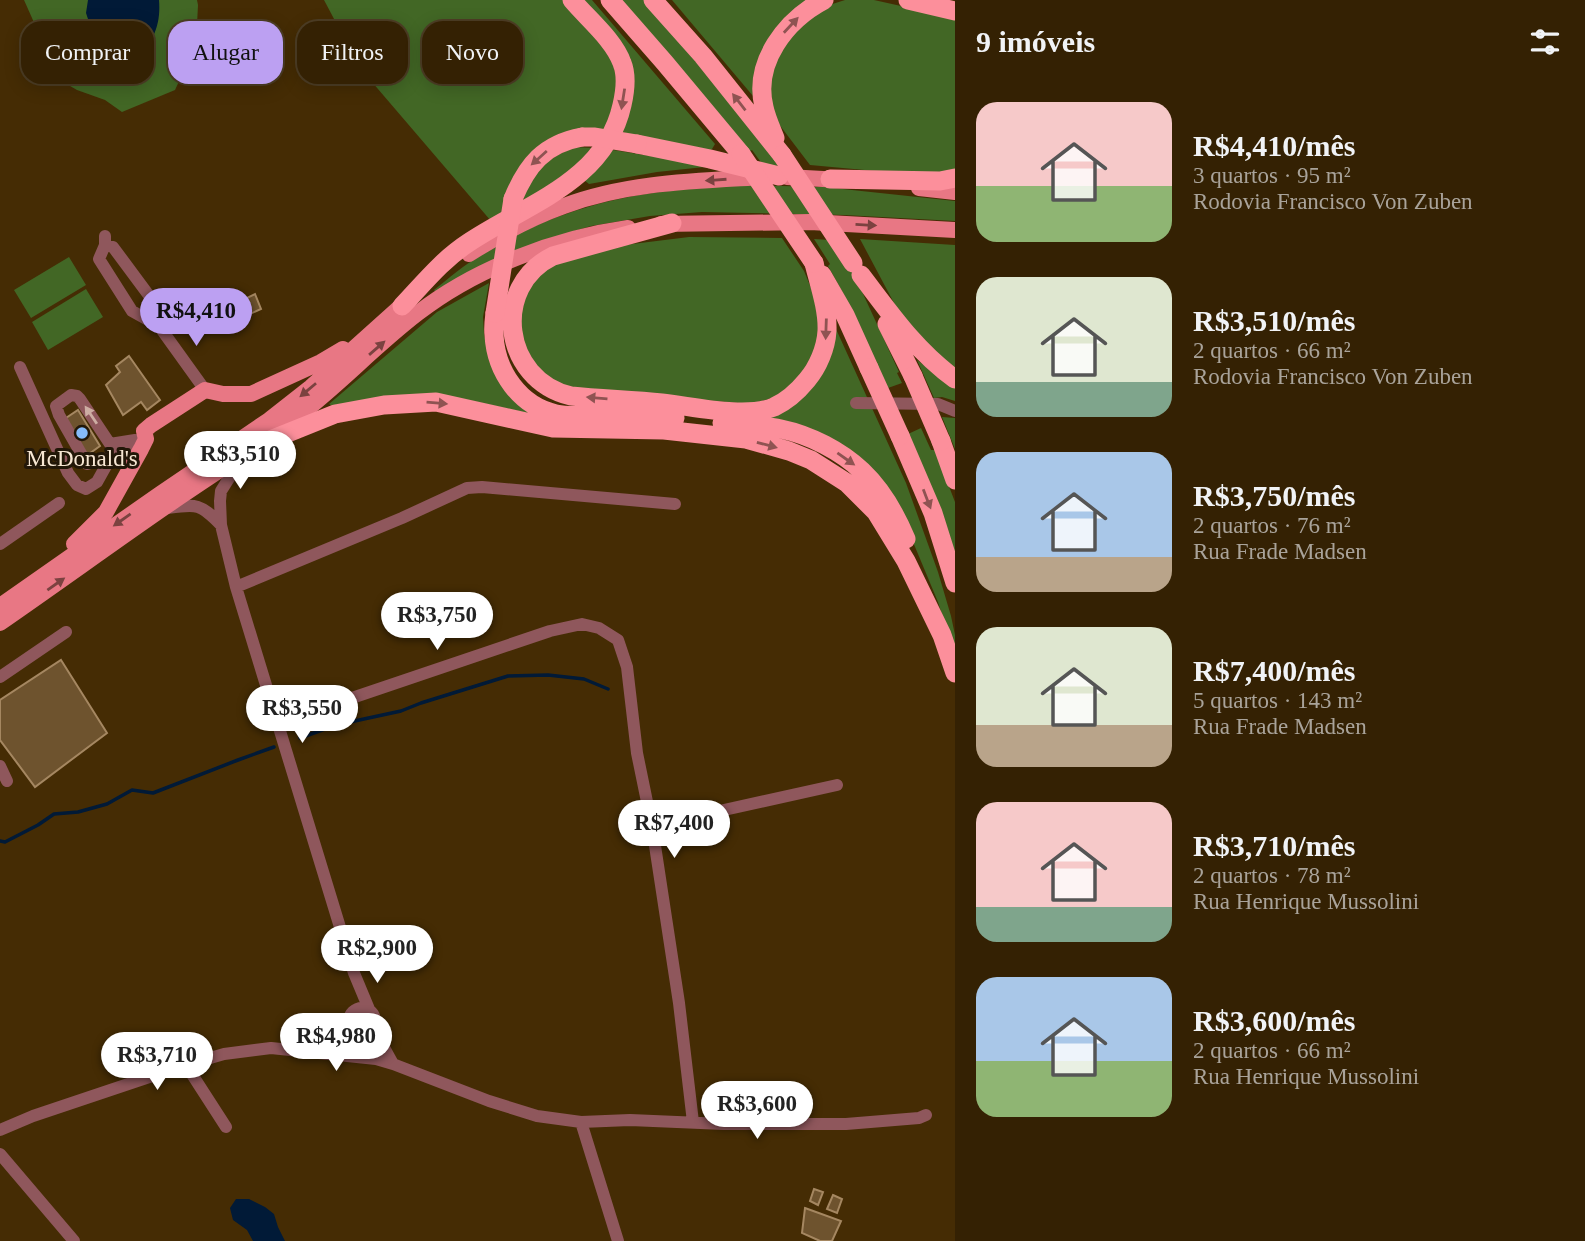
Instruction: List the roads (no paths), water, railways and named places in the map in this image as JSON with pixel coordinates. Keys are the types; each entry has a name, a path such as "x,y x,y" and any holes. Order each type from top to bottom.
{"highway":[{"path":"402,306 449,257 466,244 573,180 598,156 614,131 624,98 624,66 617,50 572,0"},
{"path":"610,0 741,155 830,287 929,504 955,583"},
{"path":"653,0 703,56 782,155 857,269 907,337 939,368 955,379"},
{"path":"782,155 764,107 764,72 779,38 810,7 824,0"},
{"path":"908,0 955,11"},
{"path":"779,176 710,159 595,137 560,142 540,156 523,176 513,199 495,313 494,336 502,370 513,388 526,400 540,409 558,415 644,415 781,429 807,437 845,458 863,471 891,509 902,530 925,583 955,673"},
{"path":"830,179 940,181 955,178"},
{"path":"671,223 554,256 540,262 530,272 516,299 513,313 514,336 522,360 542,384 560,393 582,397 736,412 773,407 806,382 824,347 826,318 814,263"},
{"path":"857,269 913,376 955,480"},
{"path":"249,450 335,414 415,402 456,405 552,428 664,430 746,439 767,444 789,451 830,471 847,482 876,512 906,561 942,635"}],"main road":[{"path":"18,602 160,494 270,420 402,306 465,256 528,221 564,206 613,192 662,184 779,176 955,192"},
{"path":"0,606 18,602 298,416 418,313 463,283 534,251 607,231 671,223 810,222 955,230"},
{"path":"0,623 106,512 146,439 144,431 205,390 223,394 251,394 321,362 370,334"}],"street":[{"path":"159,326 156,305 105,240 99,259 132,311 159,326 205,390"},
{"path":"20,367 76,485 86,489 97,482 115,452 131,444 140,449"},
{"path":"111,457 87,464 56,406 71,395 77,396 110,443 135,440 140,449"},
{"path":"856,403 938,404 955,411"},
{"path":"249,450 221,491 221,525 236,587 354,973 375,1018 374,1027 393,1064"},
{"path":"236,587 467,488 482,487 675,504"},
{"path":"1,541 59,503"},
{"path":"163,508 197,506 206,509 221,525"},
{"path":"0,632 18,602"},
{"path":"278,723 550,631 582,624 599,628 618,640 627,667 637,753 652,826 679,1003 693,1122"},
{"path":"0,677 66,632"},
{"path":"0,766 6,781"},
{"path":"652,826 837,785"},
{"path":"354,973 349,1025 376,1059"},
{"path":"316,1053 330,1043 356,1009 369,1009"},
{"path":"339,1056 352,1052 364,1034 374,1027"},
{"path":"0,1130 33,1116 186,1065 224,1054 271,1048 376,1059 537,1116 581,1122 630,1120 723,1124 846,1124 919,1118 926,1115"},
{"path":"186,1065 226,1127"},
{"path":"581,1122 618,1241"},
{"path":"0,1154 74,1241"}],"water":[{"path":"88,0 159,0 159,17 154,33 154,21 89,21 86,13"},
{"path":"236,1199 249,1199 274,1214 285,1241 253,1241 247,1230 233,1220 230,1208"}],"waterway":[{"path":"300,738 336,725 401,711 508,676 548,675 584,679 608,689"},
{"path":"0,841 5,842 54,814 78,812 107,804 132,790 153,793 274,747"}],"place":[{"name":"McDonald's","path":"82,433"}]}
